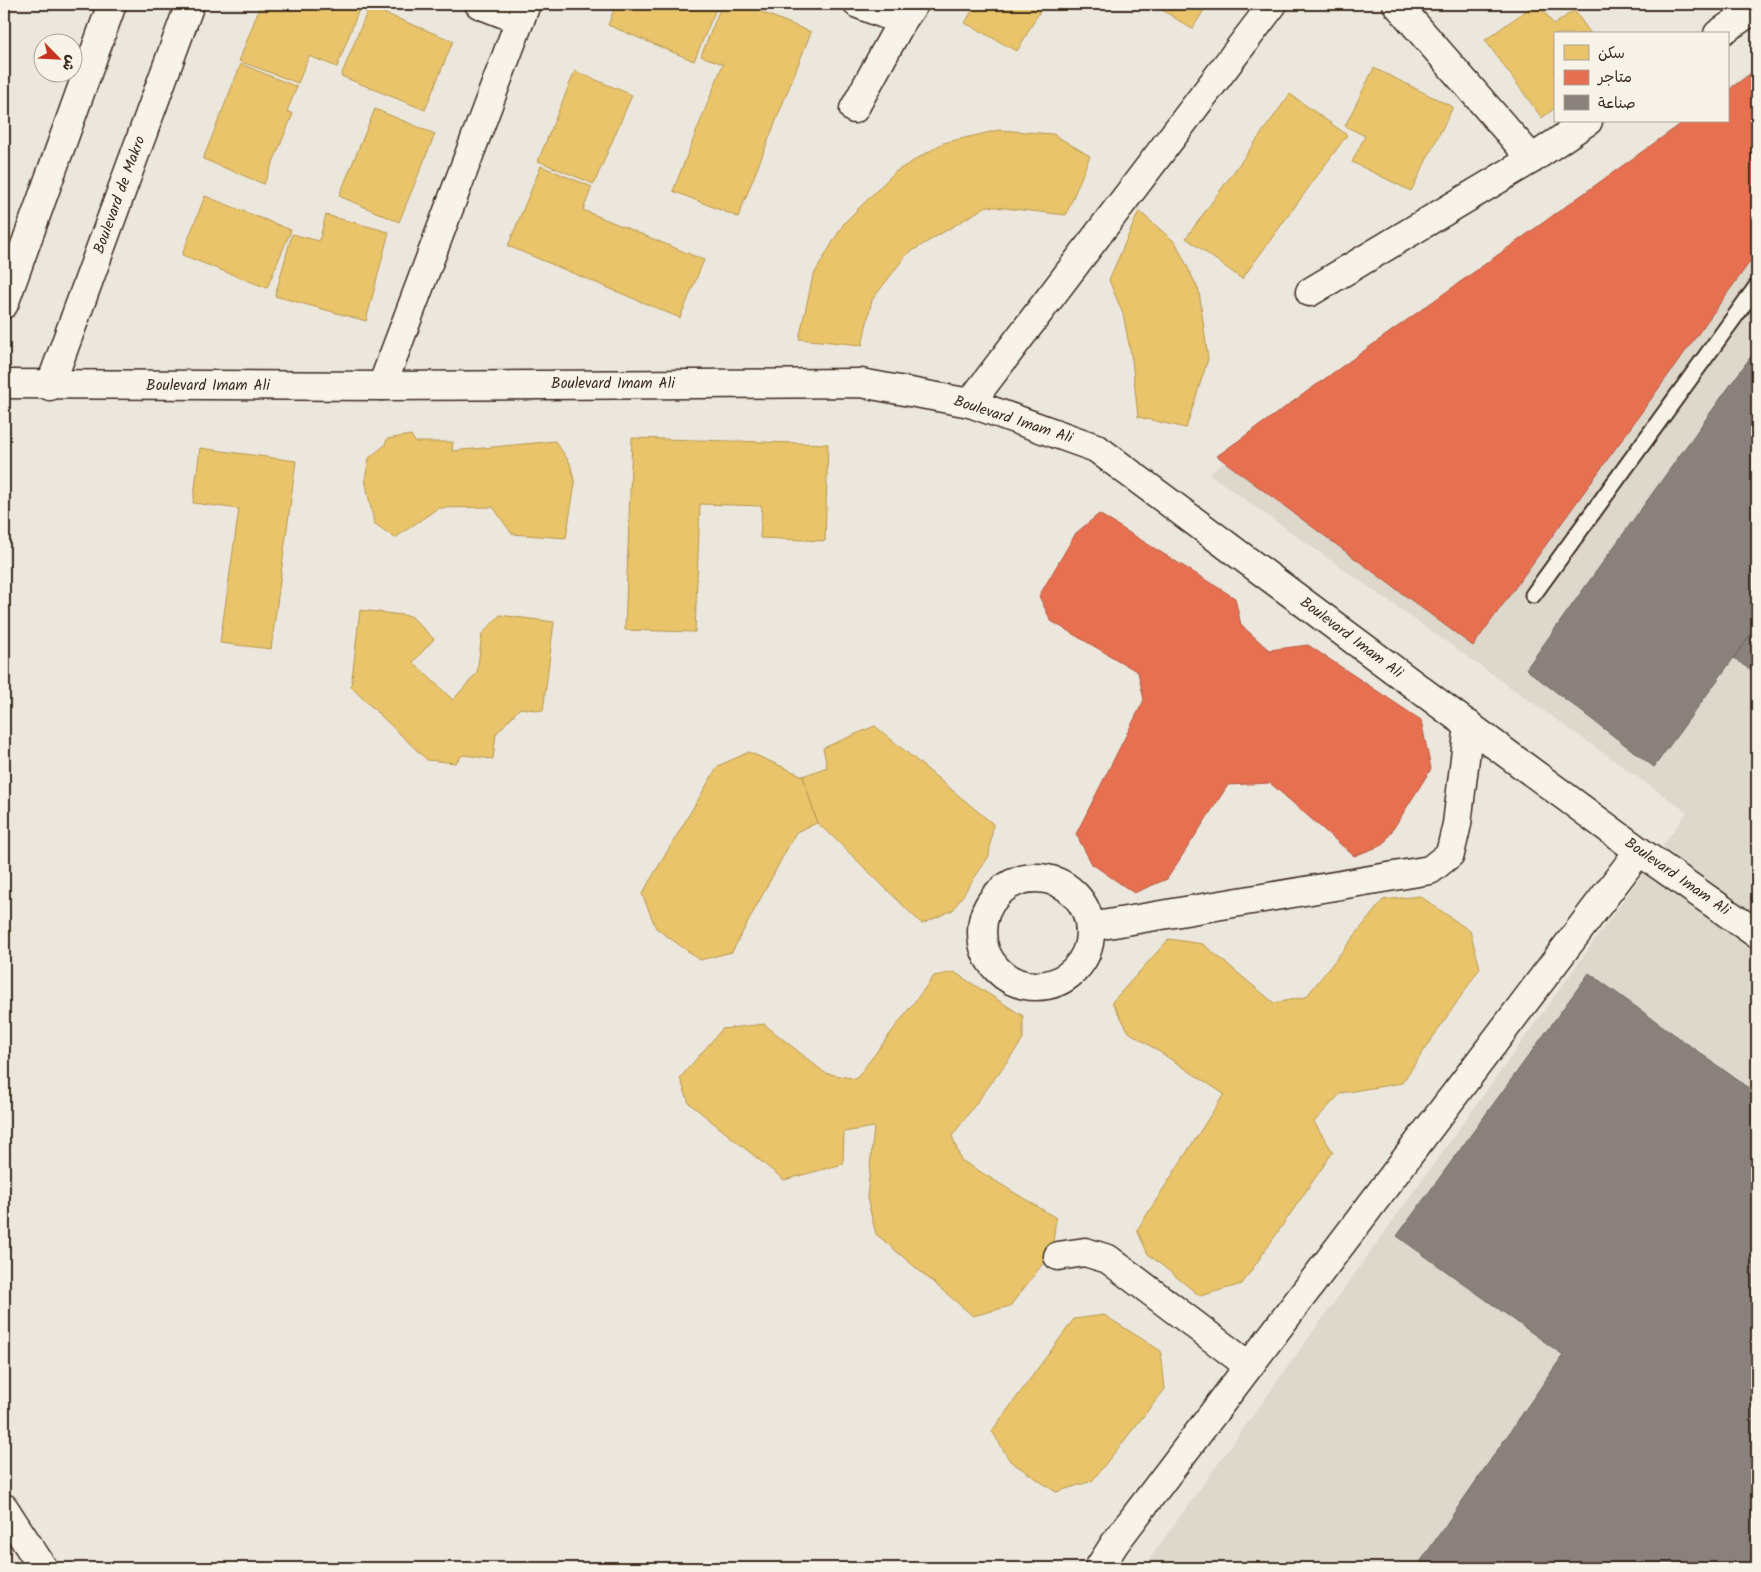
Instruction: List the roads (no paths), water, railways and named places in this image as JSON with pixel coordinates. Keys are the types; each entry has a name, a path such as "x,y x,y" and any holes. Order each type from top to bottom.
{"street":[{"path":"4,304 112,4"},
{"name":"Boulevard de Makro","path":"50,386 190,4"},
{"path":"382,386 523,12 479,4"},
{"path":"854,109 908,12 858,4"},
{"path":"970,404 1273,4"},
{"path":"1397,4 1532,159"},
{"path":"1721,32 1757,7"},
{"path":"1310,292 1532,159 1587,122"},
{"name":"Boulevard Imam Ali","path":"4,384 50,386 382,386 861,383 970,404 1096,448 1639,851 1757,934"},
{"path":"1090,927 1430,870 1450,854 1457,824 1469,726"},
{"path":"1100,1568 1116,1543 1249,1366 1639,851"},
{"path":"1058,1256 1085,1252 1108,1259 1249,1366"},
{"path":"4,1508 44,1568"}],"lane":[{"path":"1533,595 1757,286"}]}
